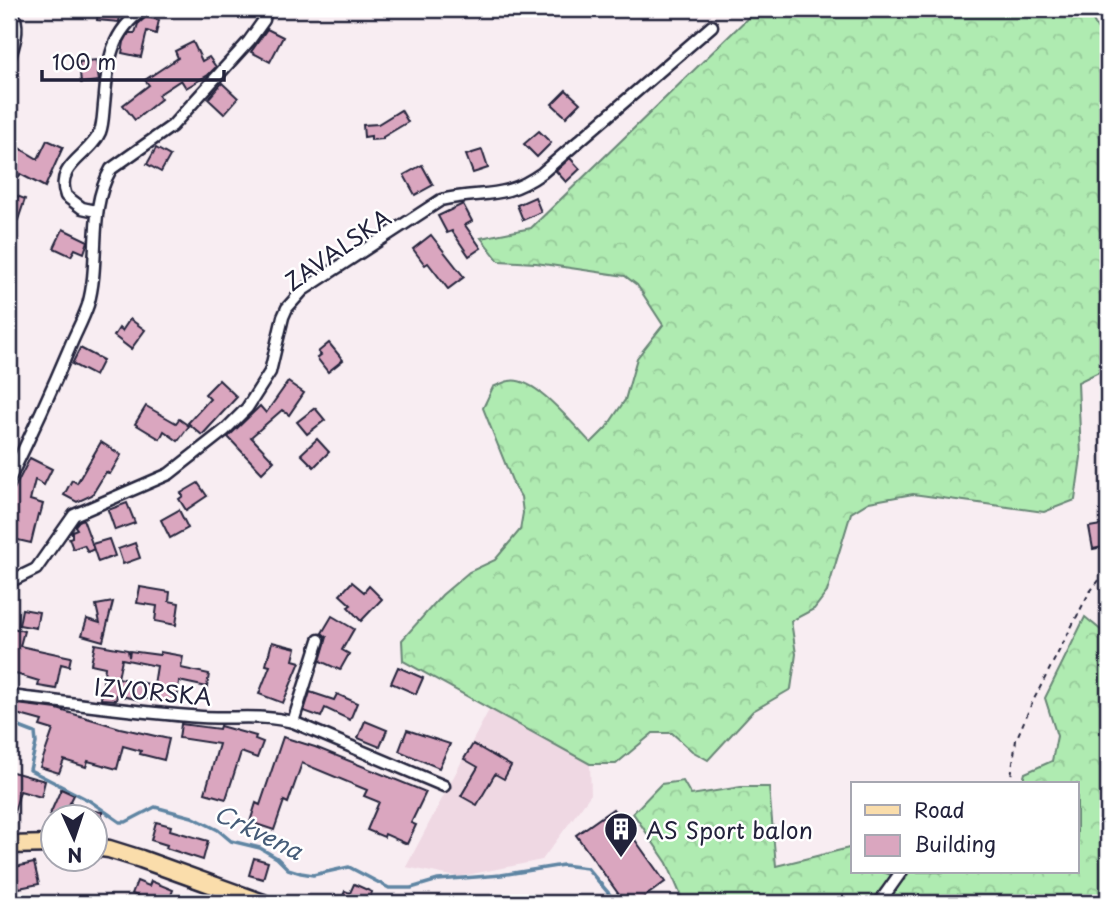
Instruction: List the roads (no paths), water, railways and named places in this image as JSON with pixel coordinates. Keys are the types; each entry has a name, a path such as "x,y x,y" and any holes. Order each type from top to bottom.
{"main road":[{"path":"9,845 38,845"},
{"path":"108,851 141,859 263,903"}],"street":[{"path":"9,60 17,32 11,9"},
{"path":"96,211 82,208 66,196 64,181 73,162 92,144 101,130 111,51 126,23 144,9"},
{"path":"9,480 48,400 88,305 96,258 96,211 105,179 111,169 172,126 249,41 264,19 266,9"},
{"name":"ZAVALSKA","path":"9,582 36,569 74,515 169,474 225,430 247,408 270,372 287,308 303,290 441,200 456,196 501,193 526,185 712,26"},
{"path":"293,722 319,640"},
{"name":"IZVORSKA","path":"9,696 203,717 252,716 293,722 444,786"},
{"path":"879,903 900,874"}],"waterway":[{"name":"Crkvena","path":"9,723 35,733 36,743 30,770 90,801 120,822 126,822 155,807 192,817 218,830 231,841 260,848 277,858 288,869 313,875 349,867 389,888 411,888 438,880 501,875 563,865 587,868 617,903"}],"place":[{"name":"AS Sport balon","path":"621,859"}]}
